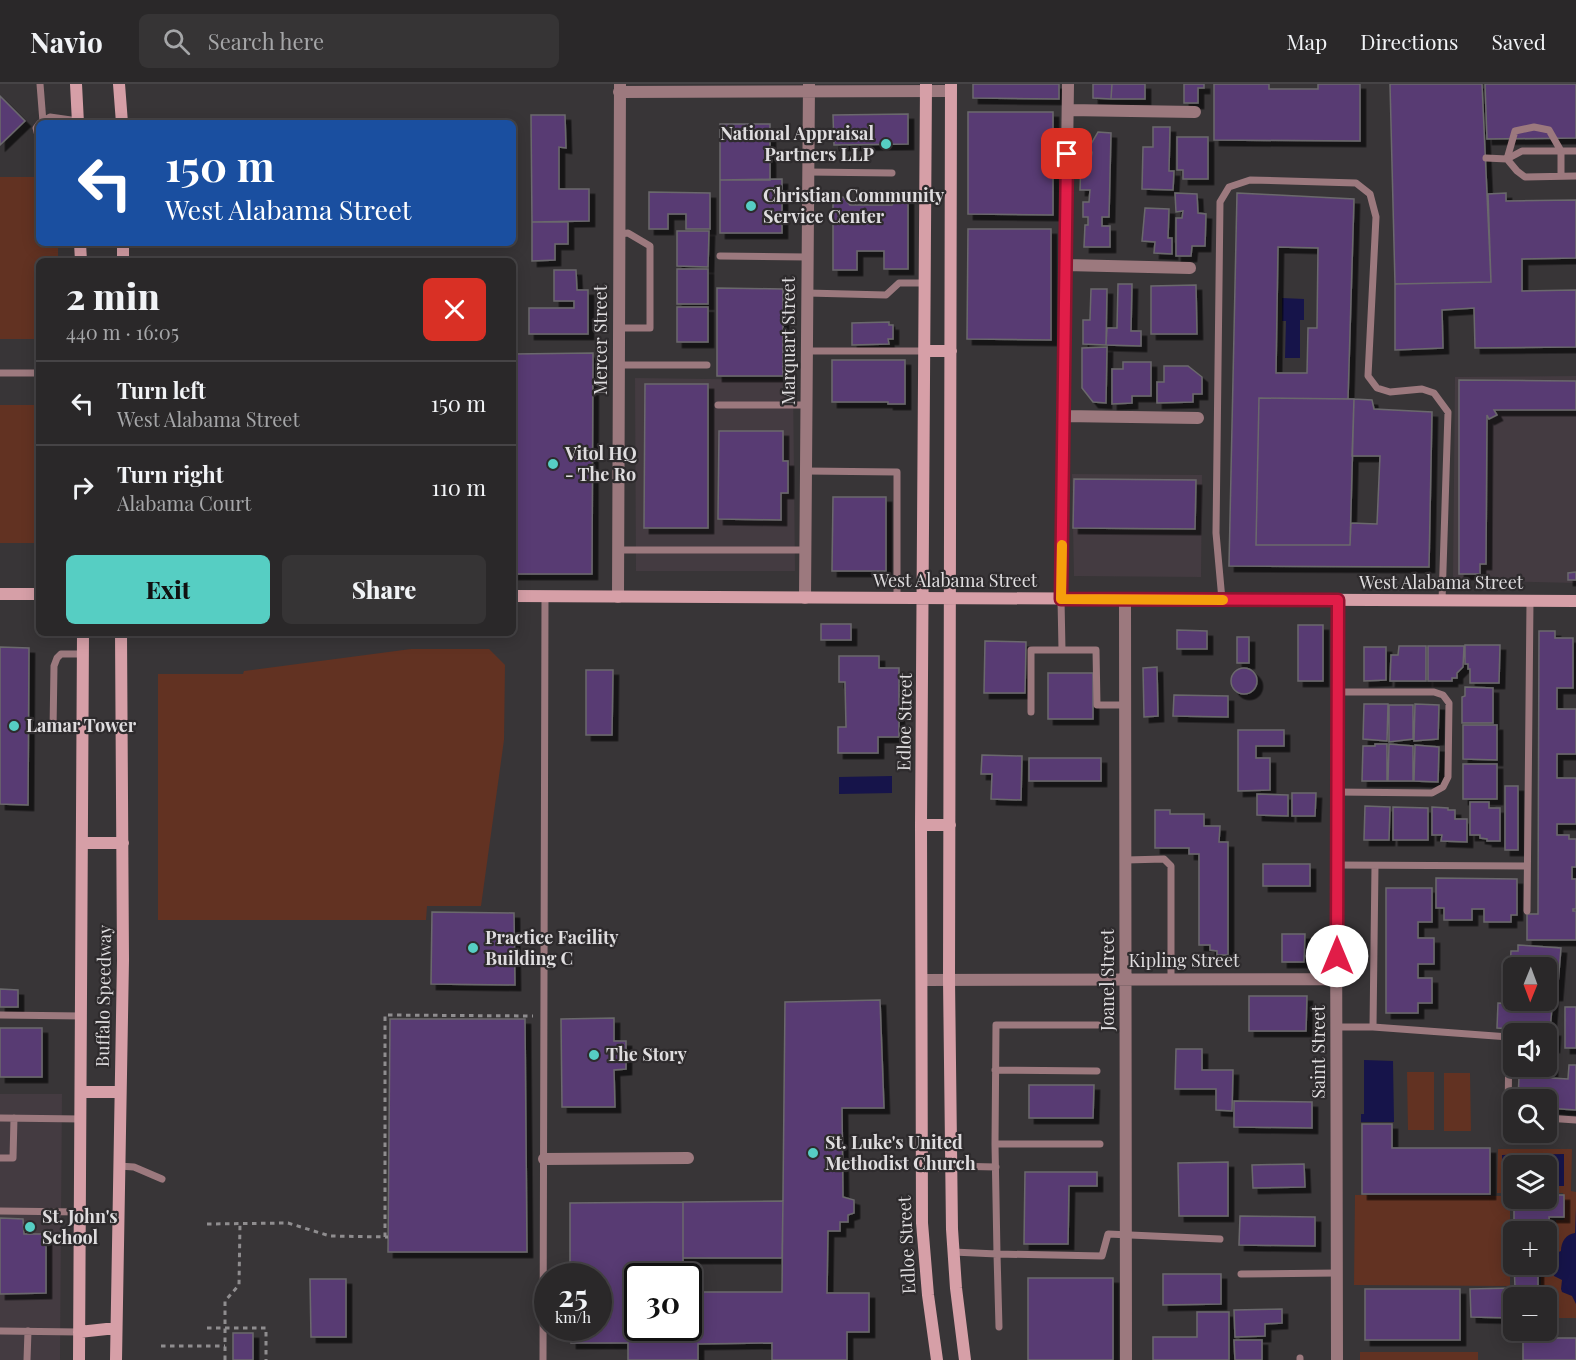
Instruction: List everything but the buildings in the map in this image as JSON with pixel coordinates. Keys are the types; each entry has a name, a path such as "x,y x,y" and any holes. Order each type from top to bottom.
{"main road":[{"path":"76,84 78,120"},
{"path":"119,84 122,120"},
{"name":"Edloe Street","path":"926,88 921,825 922,1223 928,1295 937,1360"},
{"path":"951,88 949,980 951,1166 953,1252 965,1360"},
{"path":"925,351 951,351"},
{"path":"0,594 36,594"},
{"name":"West Alabama Street","path":"516,596 1576,602"},
{"name":"Buffalo Speedway","path":"80,1360 83,636"},
{"name":"Buffalo Speedway","path":"116,1360 123,843 121,636"},
{"path":"921,825 950,825"},
{"path":"83,843 123,843"},
{"path":"82,1092 120,1092"},
{"path":"922,1166 951,1166"},
{"path":"79,1332 116,1328"}],"street":[{"path":"1061,599 1068,84"},
{"path":"620,88 951,88"},
{"name":"Mercer Street","path":"618,597 620,88"},
{"name":"Marquart Street","path":"806,598 809,88"},
{"path":"1068,110 1195,112"},
{"path":"1066,265 1190,268"},
{"path":"1064,416 1198,418"},
{"name":"Joanel Street","path":"1125,599 1126,1360"},
{"name":"Saint Street","path":"1337,1360 1338,600"},
{"name":"Kipling Street","path":"923,980 1337,979"},
{"path":"544,1159 688,1158"}],"lane":[{"path":"40,84 40,120"},
{"path":"45,120 50,117 67,120"},
{"path":"1507,159 1515,131 1534,127 1549,130 1561,151 1561,176"},
{"path":"1486,158 1507,159 1522,151 1576,151"},
{"path":"1507,159 1525,177 1576,176"},
{"path":"808,172 892,173"},
{"path":"1222,600 1216,533 1220,202 1229,187 1250,180 1356,183 1370,194 1376,217 1368,376 1377,388 1390,392 1422,389 1434,393 1448,412 1442,601"},
{"path":"619,234 628,233 650,246 650,328 619,328"},
{"path":"720,256 808,257"},
{"path":"807,293 886,295 899,283 925,283"},
{"path":"807,351 925,351"},
{"path":"619,365 707,365"},
{"path":"0,373 36,373"},
{"path":"718,405 807,405"},
{"path":"807,471 897,472 897,598"},
{"path":"618,550 806,550"},
{"path":"543,1360 545,596"},
{"path":"1061,599 1062,650"},
{"path":"1527,911 1530,601"},
{"path":"1031,712 1031,650 1096,650 1097,705 1125,705"},
{"path":"83,654 61,654 57,658 54,666 53,730 83,730"},
{"path":"1337,792 1432,793 1443,787 1448,777 1449,703 1443,695 1434,692 1338,692"},
{"path":"1126,860 1164,859 1171,866 1172,979"},
{"path":"1336,865 1527,866"},
{"path":"1373,1027 1375,866"},
{"path":"0,1015 82,1016"},
{"path":"999,1327 995,1144 996,1025 1098,1025"},
{"path":"1338,1027 1373,1027 1509,1037 1508,1089"},
{"path":"995,1070 1097,1071"},
{"path":"0,1118 82,1119"},
{"path":"0,1158 13,1158 14,1118"},
{"path":"1557,1119 1576,1120"},
{"path":"995,1144 1100,1144"},
{"path":"119,1166 134,1167 162,1179"},
{"path":"951,1166 996,1167"},
{"path":"0,1212 80,1212"},
{"path":"953,1252 1102,1256 1108,1234 1220,1239"},
{"path":"1241,1274 1336,1273"},
{"path":"0,1331 79,1332"},
{"path":"27,1360 28,1331"}],"path":[{"path":"207,1224 288,1223 330,1236 386,1237 385,1015 536,1016 544,1011"},
{"path":"385,1030 390,1030"},
{"path":"225,1360 225,1301 239,1285 240,1224"},
{"path":"207,1328 266,1328 266,1360"},
{"path":"161,1346 225,1346"}],"shaded area":[{"path":"0,177 36,177 36,246 58,246 58,258 36,258 36,339 0,339"},
{"path":"1282,298 1304,299 1304,320 1300,320 1300,358 1285,358 1286,321 1282,321"},
{"path":"1576,376 1576,583 1453,580 1455,377"},
{"path":"635,378 793,380 795,571 636,571"},
{"path":"0,405 36,405 36,543 0,543"},
{"path":"1072,474 1202,475 1201,577 1074,576"},
{"path":"411,649 489,649 505,665 504,740 481,906 427,906 426,920 158,920 158,674 243,674 244,671"},
{"path":"892,776 892,793 839,794 839,777"},
{"path":"1364,1060 1393,1061 1394,1122 1361,1122 1361,1114 1364,1114"},
{"path":"1407,1072 1434,1072 1434,1130 1408,1130"},
{"path":"1444,1073 1470,1073 1471,1131 1444,1131"},
{"name":"St. John's School","path":"0,1094 62,1094 60,1360 0,1360"},
{"path":"1498,1149 1572,1149 1571,1191 1576,1192 1576,1318 1557,1318 1557,1287 1541,1287 1541,1275 1557,1275 1556,1220 1564,1220 1563,1193 1557,1193 1557,1155 1503,1155 1503,1193 1497,1193"},
{"path":"1564,1154 1564,1186 1557,1186 1557,1155 1503,1155 1503,1186 1502,1155"},
{"path":"1355,1195 1503,1196 1503,1209 1510,1209 1510,1221 1503,1221 1503,1275 1510,1275 1510,1286 1354,1285"},
{"path":"1576,1208 1576,1304 1572,1296 1562,1292 1562,1280 1554,1276 1557,1275 1557,1253 1561,1251 1567,1237 1575,1233"},
{"path":"1360,1352 1478,1352 1478,1360 1360,1360"}],"slow traffic":[{"path":"1062,545 1061,599 1223,600"}],"place":[{"name":"National Appraisal Partners LLP","path":"886,144"},
{"name":"Christian Community Service Center","path":"751,206"},
{"name":"Vitol HQ - The Ro","path":"553,464"},
{"name":"Lamar Tower","path":"14,726"},
{"name":"Practice Facility Building C","path":"473,948"},
{"name":"The Story","path":"594,1055"},
{"name":"St. Luke's United Methodist Church","path":"813,1153"},
{"name":"St. John's School","path":"30,1227"}],"route":[{"path":"1067,154 1061,599 1338,600 1337,956"}]}
